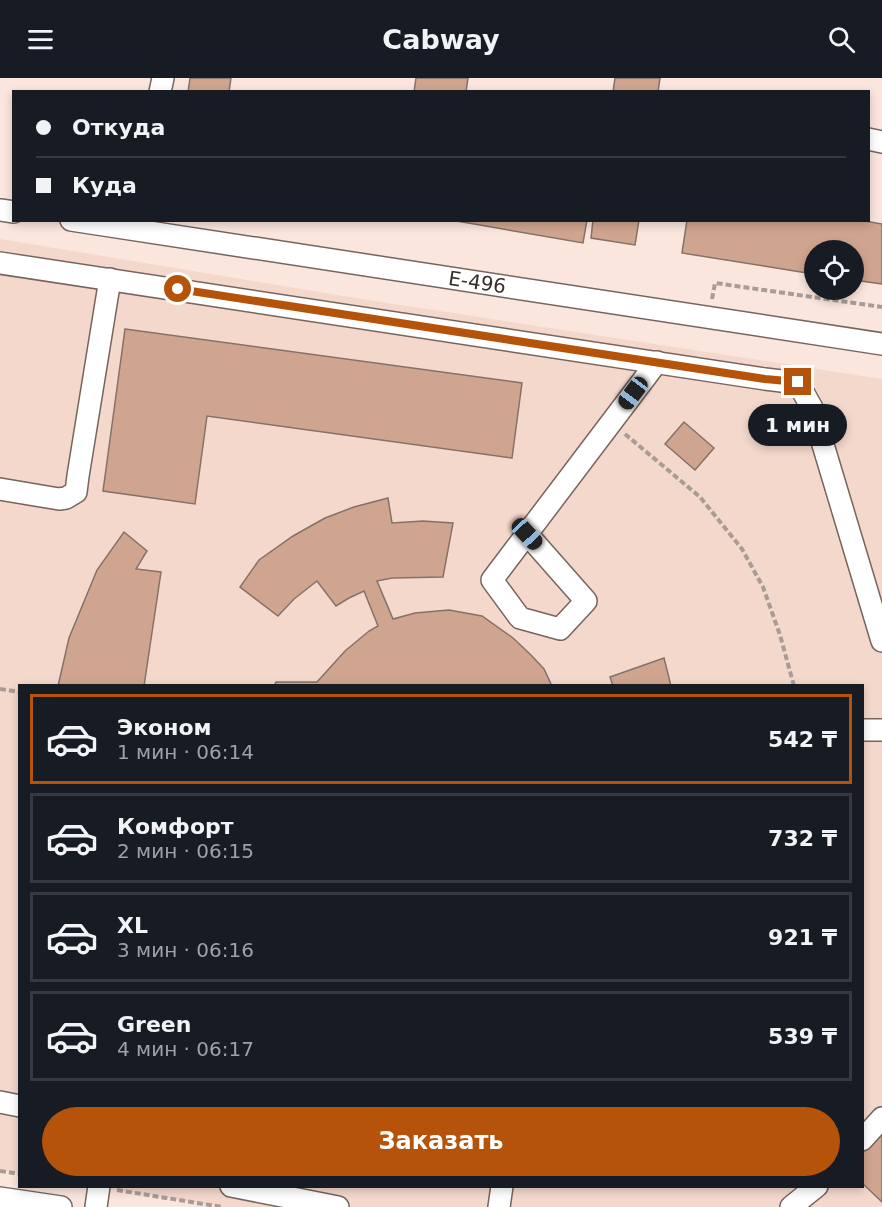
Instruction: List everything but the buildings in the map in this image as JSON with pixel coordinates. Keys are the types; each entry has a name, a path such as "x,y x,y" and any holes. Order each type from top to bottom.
{"street":[{"name":"E-496","path":"98,222 138,225 882,344"},
{"path":"0,262 765,379 798,382 812,408 882,641"},
{"path":"0,489 59,500 76,492 110,279"},
{"path":"527,534 586,602 560,629 520,618 492,580 657,362"},
{"path":"864,730 882,730"},
{"path":"0,1102 18,1106"},
{"path":"864,1138 882,1118"},
{"path":"96,1207 99,1188"},
{"path":"241,1188 339,1207"},
{"path":"500,1207 502,1188"},
{"path":"791,1207 815,1188"},
{"path":"0,1198 61,1207"}],"path":[{"path":"709,318 715,283 882,307"},
{"path":"609,425 622,431 700,497 742,549 763,588 780,635 793,684"},
{"path":"0,689 18,692"},
{"path":"0,1171 18,1174"},
{"path":"105,1188 222,1207"}],"shaded area":[{"path":"0,239 349,297 882,379 882,1207 225,1207 104,1188 864,1188 864,684 18,684 18,1173 0,1170"}],"route":[{"path":"178,289 765,379 798,382"}]}
